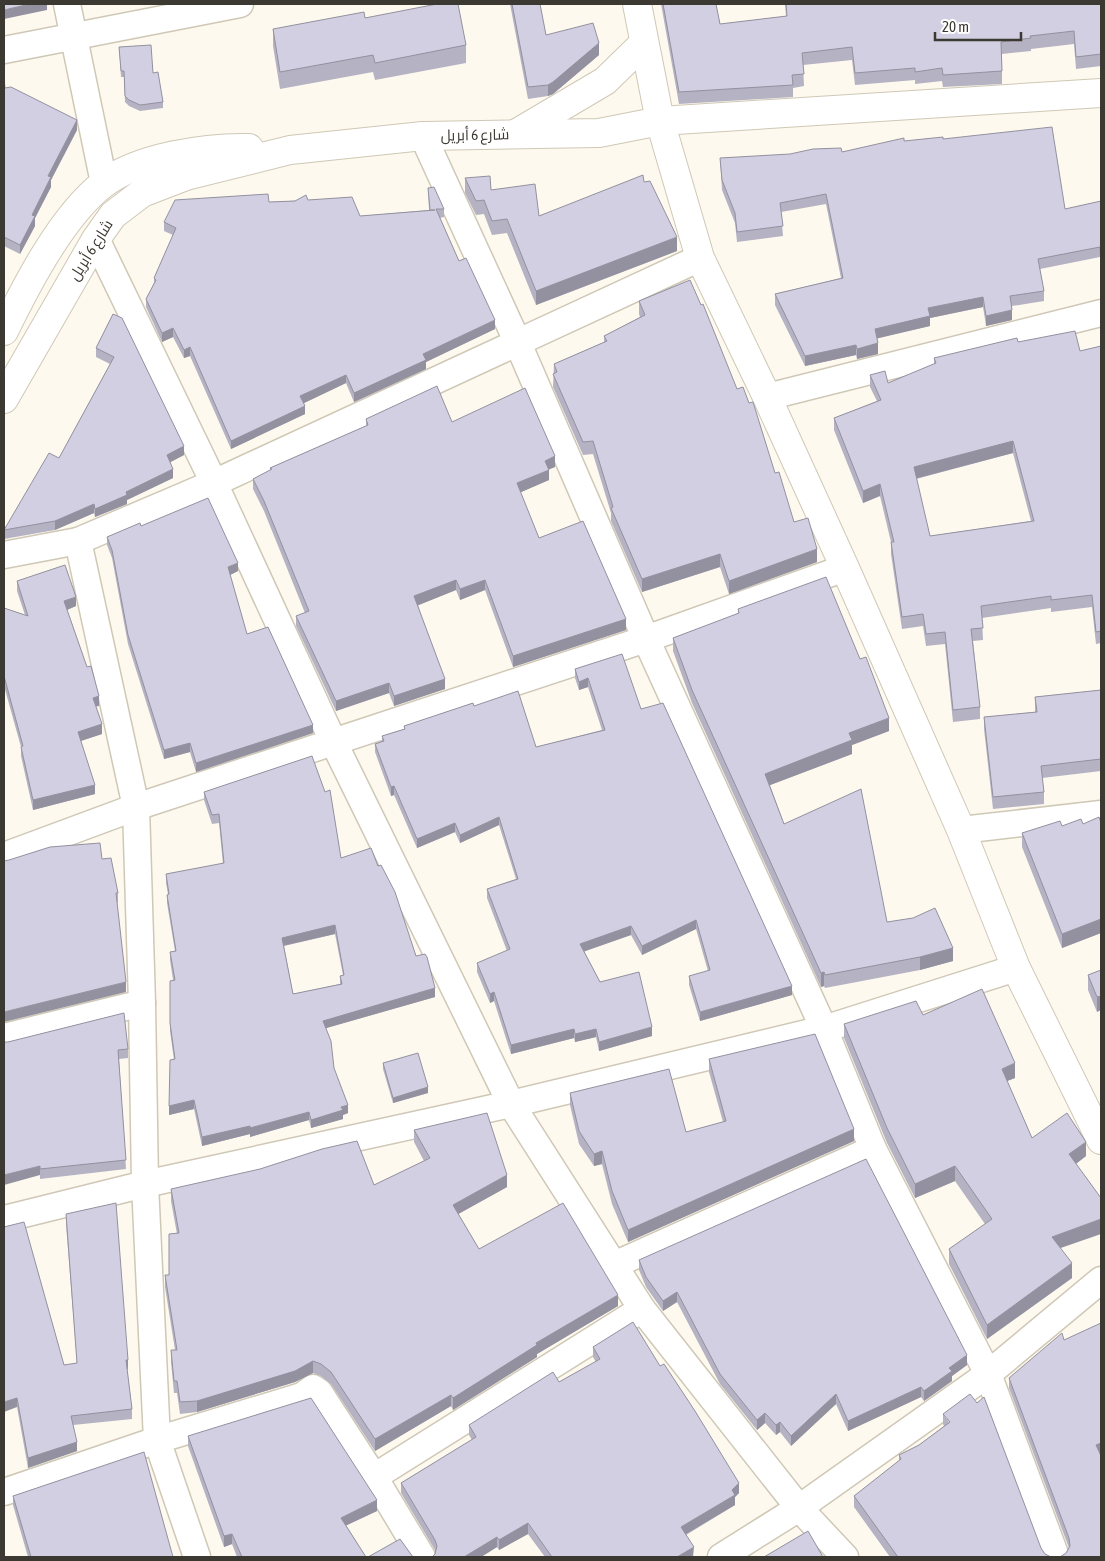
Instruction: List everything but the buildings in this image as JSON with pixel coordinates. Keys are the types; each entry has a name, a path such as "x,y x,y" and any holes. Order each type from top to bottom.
{"street":[{"path":"67,4 104,183"},
{"path":"4,50 240,4"},
{"path":"637,4 660,121 700,258 767,397 845,568 961,830 1016,968 1101,1140"},
{"path":"514,134 605,81 644,43"},
{"name":"شارع 6 أبريل","path":"4,399 96,239 113,215 126,204 150,190 186,176 290,150 422,136 599,133 660,121 1101,93"},
{"path":"422,136 517,341 646,639 824,1029 873,1149 988,1374 1055,1554"},
{"name":"شارع 6 أبريل","path":"7,320 61,232 82,203 104,183 141,165 189,152 234,148 290,150"},
{"path":"96,239 214,483 333,741 511,1104 642,1309 799,1508 845,1557"},
{"path":"4,554 78,541 214,483 517,341 700,258"},
{"path":"767,397 1101,313"},
{"path":"78,541 136,807 145,1184 157,1440 197,1557"},
{"path":"4,856 136,807 646,639 845,568"},
{"path":"961,830 1101,814"},
{"path":"4,1219 145,1184 511,1104 824,1029 1016,968"},
{"path":"4,1037 142,1004"},
{"path":"614,1266 873,1149"},
{"path":"721,1557 799,1508 988,1374 1101,1280"},
{"path":"374,1477 642,1309"},
{"path":"4,1492 157,1440 302,1396 313,1388 318,1392 374,1477 422,1557"}]}
